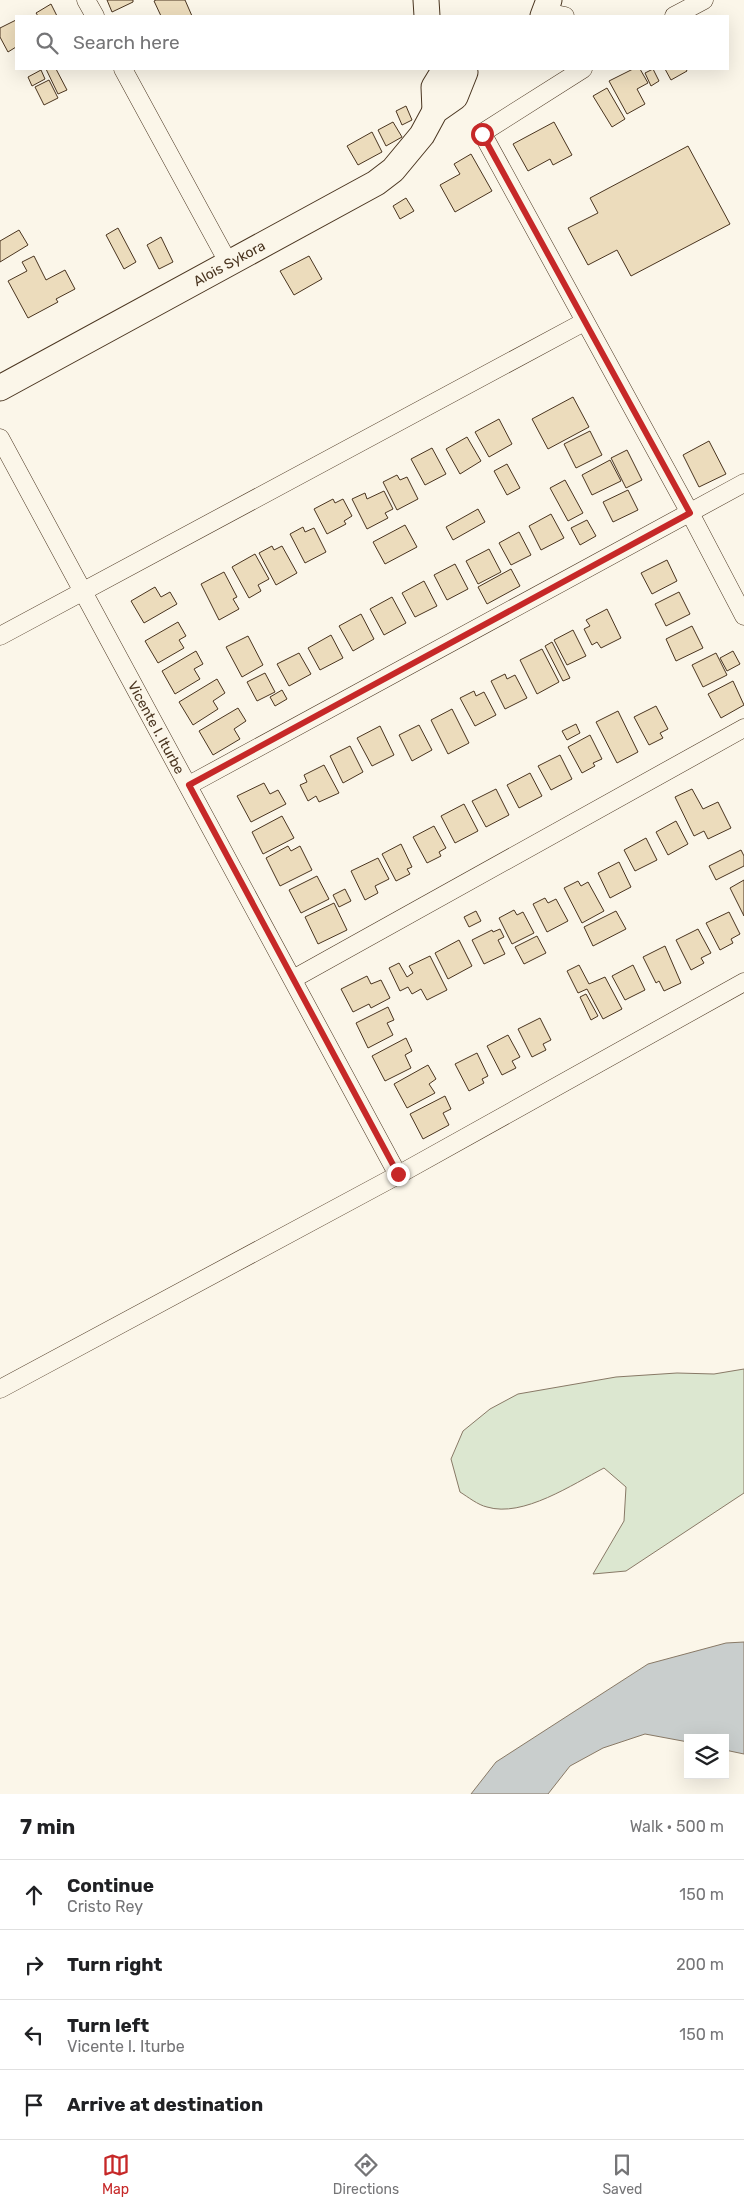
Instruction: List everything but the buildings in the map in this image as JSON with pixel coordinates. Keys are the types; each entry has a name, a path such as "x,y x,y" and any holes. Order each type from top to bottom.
{"street":[{"path":"86,0 94,15"},
{"path":"426,0 427,15"},
{"path":"676,15 704,0"},
{"path":"125,70 228,262"},
{"name":"Alois Sykora","path":"0,388 376,183 393,170 422,135 435,111 455,97 460,70"},
{"path":"581,70 482,134 690,513 744,616"},
{"path":"0,636 584,322"},
{"name":"Vicente I. Iturbe","path":"0,438 398,1174"},
{"path":"189,785 744,483"},
{"path":"293,979 744,728"},
{"path":"0,1389 398,1174 744,982"}],"green space":[{"path":"744,1369 744,1493 626,1571 593,1574 624,1521 626,1487 604,1468 547,1498 516,1508 501,1509 487,1507 460,1492 451,1459 463,1431 490,1409 518,1394 616,1377 677,1373 714,1374"}],"shaded area":[{"path":"744,1642 744,1754 729,1751 729,1734 684,1734 684,1741 645,1734 603,1748 570,1766 548,1794 471,1794 496,1762 648,1664 726,1643"}],"route":[{"path":"398,1174 189,785 690,513 482,134"}]}
